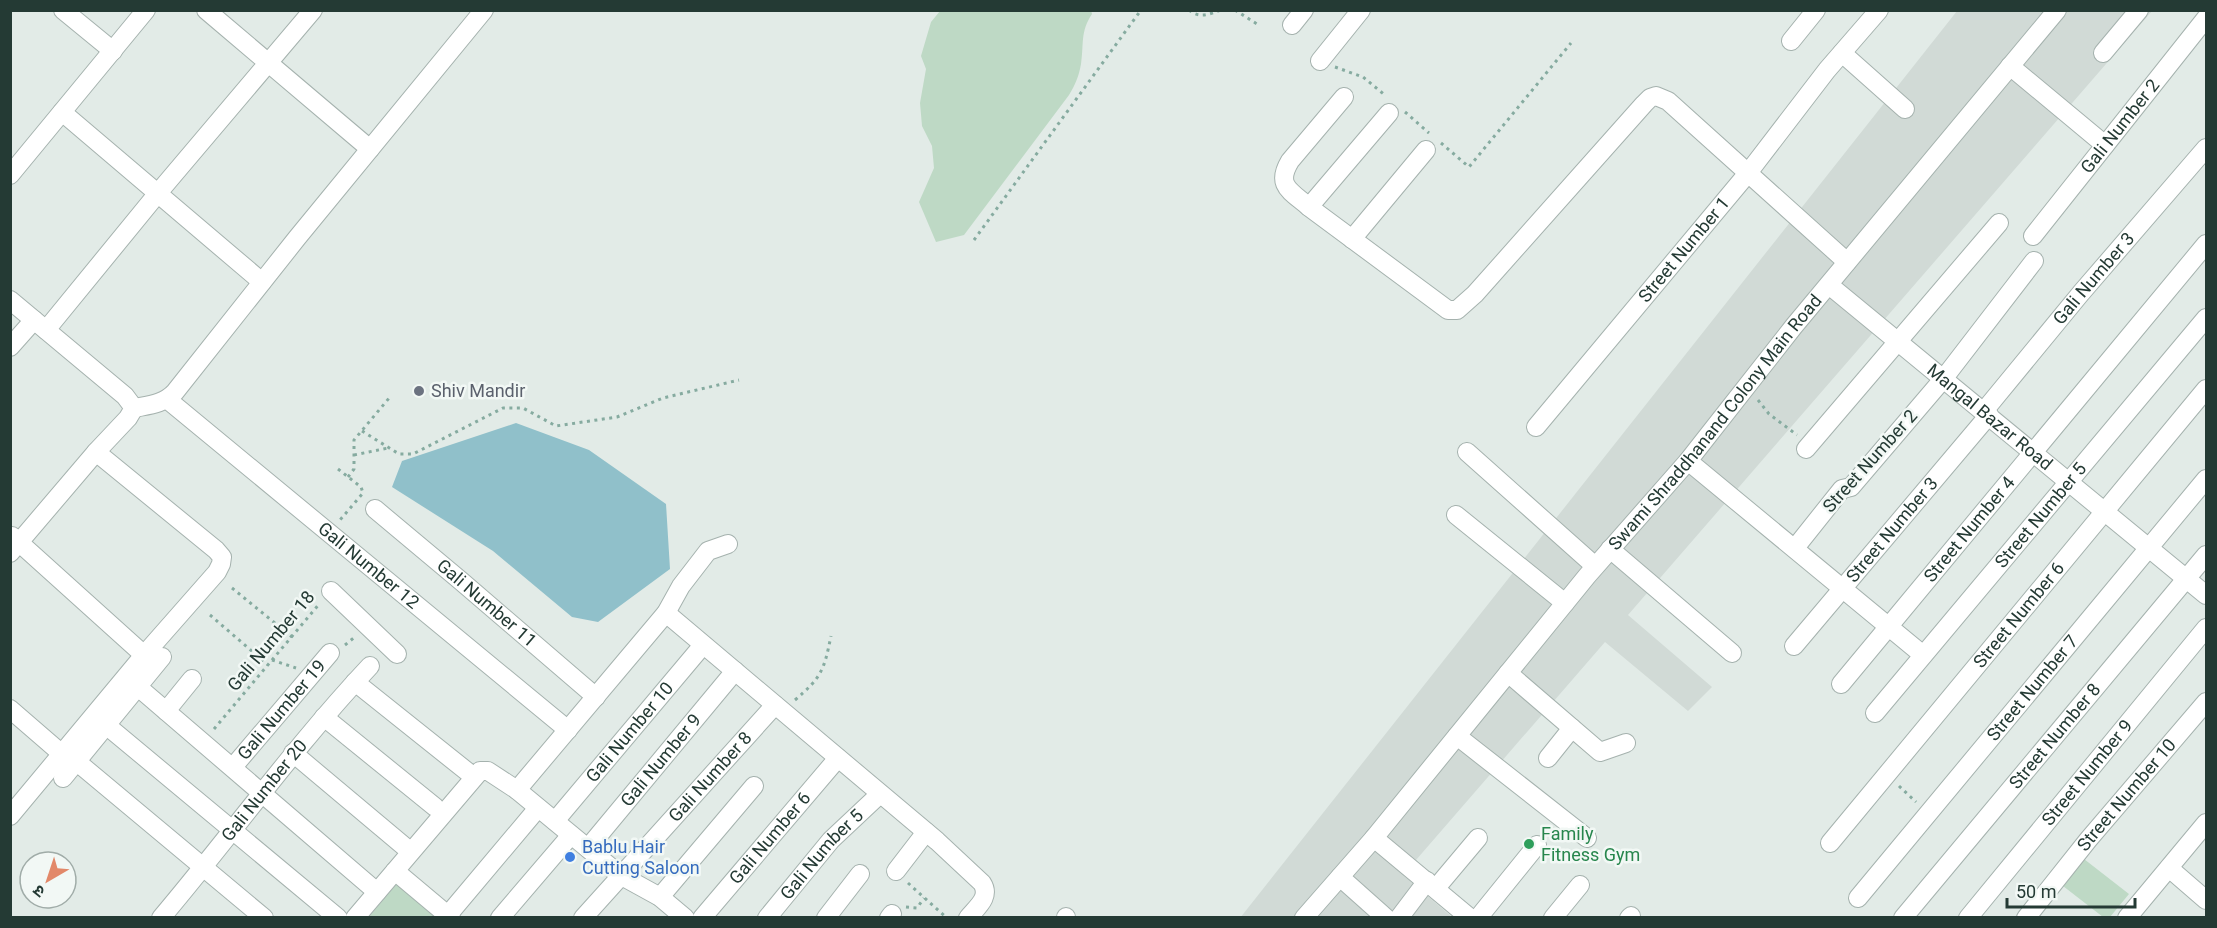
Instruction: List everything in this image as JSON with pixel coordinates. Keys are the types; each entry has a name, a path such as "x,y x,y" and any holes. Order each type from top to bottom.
{"street":[{"path":"63,10 113,51"},
{"path":"10,175 146,10"},
{"path":"206,10 370,149"},
{"path":"10,347 40,325 158,193 313,10"},
{"path":"1320,61 1361,10"},
{"path":"1791,41 1816,10"},
{"name":"Street Number 1","path":"1536,427 1748,173 1827,70 1879,10"},
{"name":"Swami Shraddhanand Colony Main Road","path":"1304,918 1374,838 1595,566 1688,461 1847,262 2057,10"},
{"path":"2103,53 2139,10"},
{"path":"153,656 13,544 128,418 134,408 168,400 477,13"},
{"name":"Gali Number 2","path":"2033,236 2206,18"},
{"path":"1842,53 1905,109"},
{"path":"2010,66 2105,144"},
{"path":"1344,97 1290,161 1283,172 1283,181 1288,189 1309,207 1448,310 1457,310 1476,294 1644,104 1656,96 1668,101 1847,262"},
{"path":"1309,207 1393,107"},
{"path":"62,112 262,282"},
{"name":"Gali Number 3","path":"1986,413 2081,293 2206,148"},
{"path":"1352,238 1426,150"},
{"path":"1809,446 2000,223"},
{"name":"Street Number 4","path":"1841,684 2206,244"},
{"name":"Street Number 2","path":"1795,548 1842,489 1851,487 1944,378 2034,261"},
{"name":"Mangal Bazar Road","path":"1829,285 2206,595"},
{"path":"10,300 125,396 134,408"},
{"name":"Street Number 5","path":"1875,713 2206,318"},
{"name":"Street Number 6","path":"1830,843 2206,389"},
{"name":"Gali Number 12","path":"168,400 568,730"},
{"name":"Street Number 3","path":"1794,646 1986,413"},
{"path":"63,778 69,758 153,656 217,572 222,557 96,452"},
{"path":"1467,452 1595,566"},
{"path":"1688,461 1923,655"},
{"name":"Street Number 7","path":"1858,898 2206,479"},
{"name":"Gali Number 11","path":"375,509 596,697"},
{"path":"1456,515 1565,603"},
{"path":"517,790 666,613 681,586 708,551 728,544"},
{"path":"1610,549 1732,653"},
{"name":"Street Number 8","path":"1903,918 2206,555"},
{"path":"331,591 397,654"},
{"path":"666,613 926,832 982,883 986,890 983,900 968,918"},
{"name":"Street Number 9","path":"1968,918 2206,628"},
{"name":"Gali Number 10","path":"555,821 703,645"},
{"name":"Gali Number 19","path":"233,767 330,653"},
{"path":"10,816 106,725 138,687 153,656"},
{"name":"Gali Number 20","path":"172,914 203,867 263,794 293,753 370,666"},
{"name":"Gali Number 9","path":"588,848 735,671"},
{"path":"1508,673 1600,752 1626,743"},
{"path":"166,711 192,679"},
{"path":"355,682 474,777"},
{"path":"138,687 377,892"},
{"name":"Street Number 10","path":"2030,916 2088,840 2206,702"},
{"path":"10,709 264,918"},
{"name":"Gali Number 8","path":"583,918 726,760 780,709"},
{"path":"324,717 435,807"},
{"path":"106,725 338,918"},
{"path":"1548,758 1572,728"},
{"path":"1457,736 1587,838"},
{"path":"293,753 405,847"},
{"name":"Gali Number 6","path":"702,918 838,758"},
{"path":"355,918 474,777 480,771 488,771 517,790 620,875 660,897 685,918"},
{"path":"660,897 754,786"},
{"name":"Gali Number 5","path":"767,918 831,840 880,794"},
{"path":"395,871 450,916 538,808"},
{"path":"2127,918 2206,823"},
{"path":"896,871 926,832"},
{"path":"500,918 571,835"},
{"path":"1374,838 1470,918"},
{"path":"1400,918 1478,838"},
{"path":"1478,918 1537,845"},
{"path":"2169,868 2206,900"},
{"path":"826,918 860,874"},
{"path":"1340,877 1386,918"},
{"path":"1553,918 1580,885"}],"path":[{"path":"974,240 1141,10"},
{"path":"1189,10 1196,15 1204,16 1221,10"},
{"path":"1235,10 1257,24"},
{"path":"1320,61 1364,77 1393,107 1469,167 1571,43"},
{"path":"362,431 399,454 413,454 502,408 523,408 556,426 617,417 663,398 740,380"},
{"path":"1748,385 1780,425 1809,446"},
{"path":"348,477 354,469 354,440 390,397"},
{"path":"354,455 389,448"},
{"path":"329,532 363,493 361,487 338,469"},
{"path":"232,588 292,637"},
{"name":"Gali Number 18","path":"203,742 331,591"},
{"path":"210,615 268,664"},
{"path":"330,653 351,641 368,626"},
{"path":"780,709 793,702 819,678 826,661 831,636"},
{"path":"272,660 313,674"},
{"path":"1884,776 1914,800 1927,814"},
{"path":"896,871 947,918"}],"shaded area":[{"path":"1957,11 2152,11 1628,615 1712,687 1688,711 1605,642 1403,875 1452,917 1240,918"}],"green space":[{"path":"1091,10 1092,14 1084,32 1079,72 1069,95 964,235 936,242 919,202 934,168 932,146 922,126 920,103 926,69 921,56 931,22 940,11"},
{"path":"2084,859 2129,894 2110,917 2103,917 2063,886"},
{"path":"399,881 442,918 368,918"}],"water":[{"path":"516,423 589,450 666,504 670,569 598,622 572,617 493,551 392,487 402,461"}],"place":[{"name":"Shiv Mandir","path":"419,391"},
{"name":"Family Fitness Gym","path":"1529,844"},
{"name":"Bablu Hair Cutting Saloon","path":"570,857"}]}
